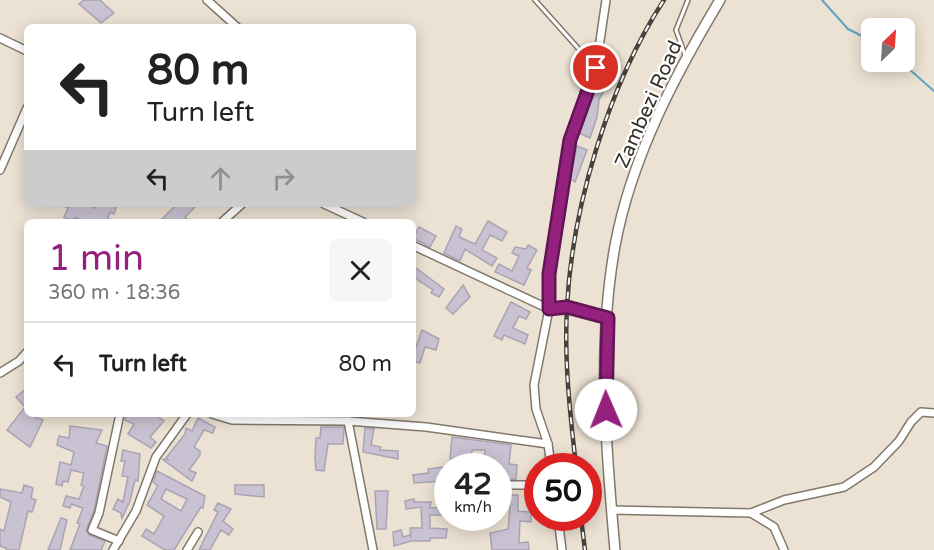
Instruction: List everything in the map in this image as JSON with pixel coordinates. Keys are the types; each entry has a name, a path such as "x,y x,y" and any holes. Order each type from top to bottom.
{"main road":[{"name":"Zambezi Road","path":"615,550 605,389 608,318 615,245 640,160 686,57 720,0"}],"street":[{"path":"207,0 234,24"},
{"path":"549,453 536,409 534,385 549,309 549,274 570,140 596,68 606,0"},
{"path":"0,38 24,50"},
{"path":"0,170 24,115"},
{"path":"225,219 239,207"},
{"path":"330,207 356,219"},
{"path":"416,247 549,309 567,307 608,318"},
{"path":"0,373 24,355"},
{"path":"611,510 751,513 784,500 844,487 874,467 899,441 911,422 921,412 934,413"},
{"path":"119,417 99,513 92,530 119,541"},
{"path":"113,550 136,511 156,457 185,417"},
{"path":"222,417 232,420 348,421 426,427 548,444"},
{"path":"348,421 372,550"},
{"path":"751,513 774,527 784,550"},
{"path":"560,531 562,550"},
{"path":"188,550 198,532"}],"lane":[{"path":"536,0 596,68"},
{"path":"686,57 676,30 688,0"}],"building":[{"path":"84,0 100,0 114,13 101,23 79,4"},
{"path":"602,76 609,79 599,100 597,117 590,138 579,133 597,81 600,82"},
{"path":"577,146 587,150 575,182 570,179"},
{"path":"66,207 116,207 114,214 110,212 108,219 75,217 68,219 64,217 68,208"},
{"path":"174,207 195,207 185,217 187,219 162,219"},
{"path":"488,221 507,232 502,241 490,235 482,250 497,258 492,266 465,249 460,261 444,253 456,226 462,229 459,237 475,244"},
{"path":"419,227 436,236 430,247 416,240"},
{"path":"528,245 537,250 527,268 531,270 524,285 495,272 499,264 512,271 519,256 512,253 515,247 526,249"},
{"path":"416,268 444,289 439,297 431,293 433,290 416,279"},
{"path":"463,285 470,297 453,314 446,308"},
{"path":"511,302 530,312 526,319 519,316 513,328 528,335 525,344 504,335 502,340 494,336"},
{"path":"422,330 439,339 436,350 425,347 420,363 416,362 416,347"},
{"path":"24,390 24,406 16,397"},
{"path":"24,408 24,417 43,420 30,447 7,430"},
{"path":"126,417 158,417 164,421 150,437 156,442 151,448 128,434 134,424 125,420"},
{"path":"198,418 215,427 213,433 204,430 194,447 200,451 200,455 189,470 196,473 192,481 162,459 168,460 166,458 185,434 186,428 192,431"},
{"path":"70,426 102,430 96,443 107,446 94,511 86,530 89,535 105,541 101,550 70,550 80,524 77,523 83,508 71,504 70,508 63,506 66,496 79,499 84,486 81,485 84,473 71,470 68,482 63,481 62,486 56,484 60,462 71,465 74,452 57,445 59,436 69,438"},
{"path":"321,427 343,427 344,429 343,444 328,444 324,471 316,470 315,457 316,438 320,438"},
{"path":"365,428 374,429 371,445 381,447 380,450 398,451 398,459 363,452"},
{"path":"452,437 511,445 510,453 485,453 485,450 472,450 472,453 451,453"},
{"path":"123,450 140,454 138,481 135,480 130,501 122,518 121,513 113,509 118,499 123,502 128,477 122,476 125,461 121,461"},
{"path":"512,464 517,465 516,479 512,480"},
{"path":"434,468 434,482 414,483 413,475 429,473 428,469"},
{"path":"157,471 205,496 203,508 201,507 174,550 165,550 142,536 146,529 154,534 164,516 147,505 158,486 153,482","holes":["166,489 187,499 181,511 161,499"]},
{"path":"24,485 33,488 31,498 36,500 32,512 28,511 19,550 6,550 0,546 0,529 4,531 11,502 0,497 0,489 22,493"},
{"path":"235,485 264,485 264,497 235,494"},
{"path":"375,491 388,491 386,529 377,529"},
{"path":"512,495 518,495 518,511 524,511 524,521 520,521 519,543 528,542 529,550 492,550 490,533 512,531"},
{"path":"414,499 414,502 431,502 430,508 434,508 434,515 430,515 430,528 434,528 434,531 447,531 446,538 430,538 430,541 411,541 394,546 393,532 401,530 403,537 410,535 411,538 410,528 422,528 421,507 406,509 405,501"},
{"path":"218,503 231,509 223,521 233,529 229,535 221,530 210,550 199,550 218,512 214,510"},
{"path":"61,518 67,520 60,550 48,550"}],"waterway":[{"path":"822,0 848,29 861,36"},
{"path":"912,72 934,91"}],"railway":[{"path":"575,453 568,386 566,327 570,269 585,188 610,108 626,69 664,0"},
{"path":"583,531 585,550"}],"route":[{"path":"596,68 570,140 549,274 549,309 567,307 608,318 606,410"}]}
